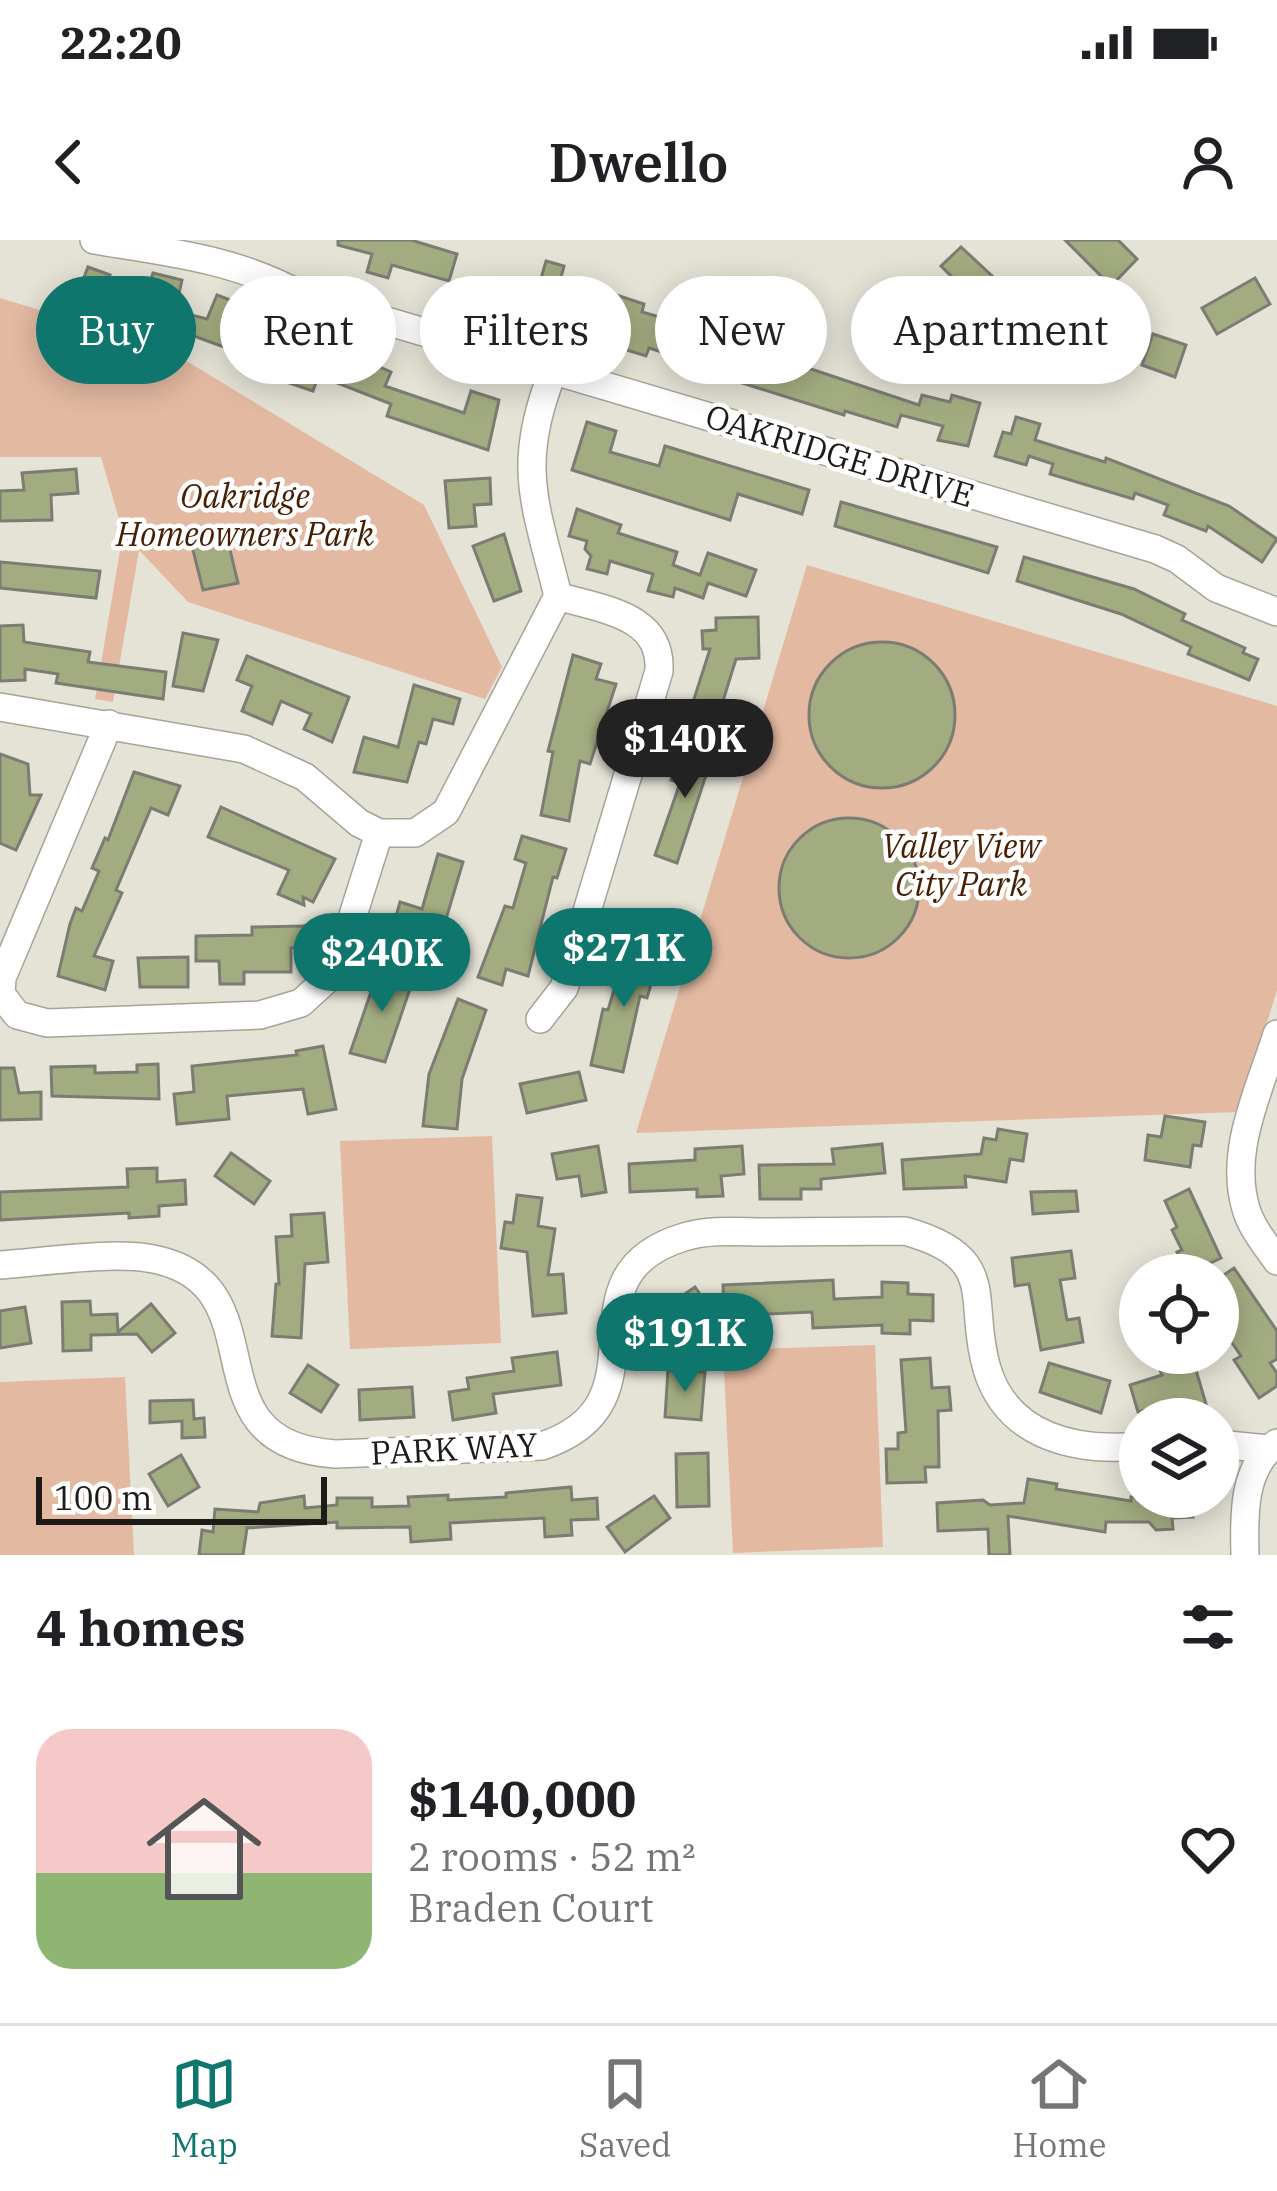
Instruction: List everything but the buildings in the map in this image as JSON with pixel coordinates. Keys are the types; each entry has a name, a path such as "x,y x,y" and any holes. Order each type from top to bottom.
{"street":[{"name":"OAKRIDGE DRIVE","path":"94,240 227,262 302,296 420,330"},
{"path":"0,707 266,757 305,777 359,824 379,833 415,833 446,812 558,596 537,521 529,460 548,384"},
{"name":"OAKRIDGE DRIVE","path":"604,384 1155,549 1178,559 1216,588 1277,612"},
{"path":"540,1019 565,988 659,671 660,652 652,633 634,621 558,596"},
{"path":"109,724 2,978 1,994 17,1015 47,1023 260,1015 301,1004 334,973 379,833"},
{"path":"1274,1053 1244,1141 1240,1185 1252,1225 1277,1261"},
{"name":"PARK WAY","path":"0,1265 138,1257 174,1265 219,1302 228,1319 240,1389 250,1409 279,1439 315,1453 335,1454 542,1446 568,1437 590,1420 608,1389 613,1310 621,1288 634,1269 666,1244 708,1232 905,1231 933,1239 957,1255 970,1273 982,1310 980,1329 988,1370 1016,1414 1049,1438 1069,1445 1119,1447"},
{"path":"1239,1445 1272,1446 1243,1500 1244,1555"}],"green space":[{"name":"Oakridge Homeowners Park","path":"0,298 36,309 36,384 196,384 196,367 424,505 502,667 485,699 188,602 139,550 113,702 95,699 123,533 101,457 0,457"},
{"name":"Valley View City Park","path":"807,565 1277,706 1277,990 1240,1112 636,1133"},
{"path":"492,1136 501,1343 350,1349 340,1141"},
{"path":"875,1345 883,1547 733,1553 723,1350"},
{"path":"125,1377 134,1555 0,1555 0,1382"}]}
